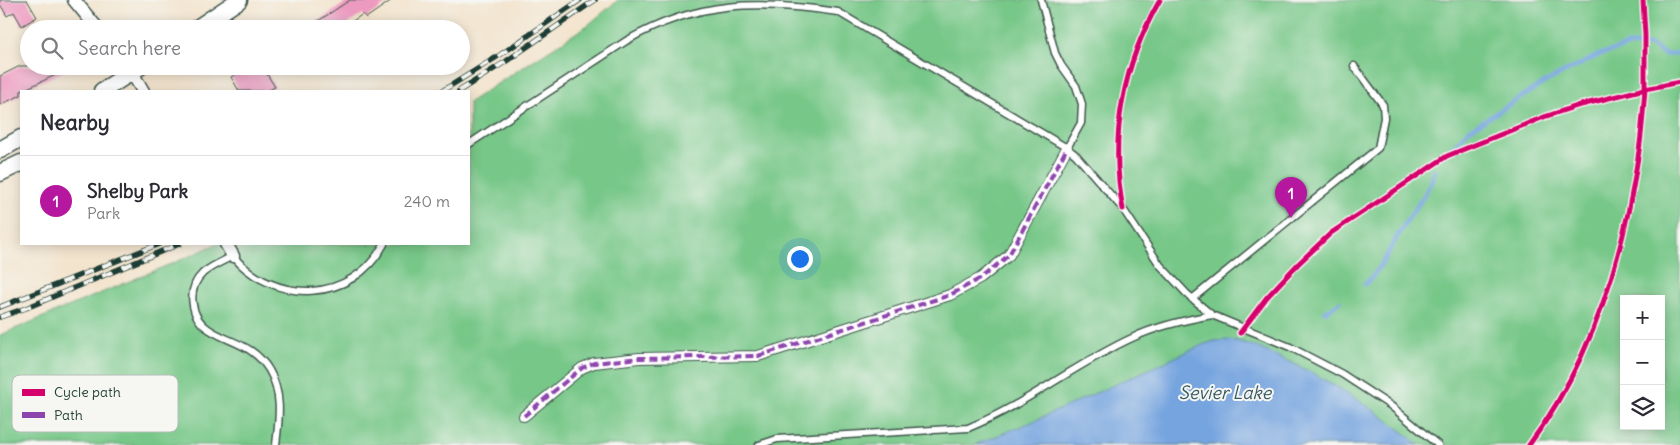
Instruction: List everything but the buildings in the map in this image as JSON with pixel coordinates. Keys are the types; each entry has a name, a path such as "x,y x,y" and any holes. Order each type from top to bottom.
{"street":[{"path":"74,0 91,20"},
{"path":"209,20 239,0"},
{"path":"103,90 124,75"},
{"path":"137,75 143,90"},
{"path":"0,150 20,139"},
{"path":"524,416 582,368 594,363 639,358 758,356 933,301 966,287 988,273 1009,255 1067,148"},
{"path":"0,173 20,164"},
{"path":"227,245 233,256"}],"lane":[{"path":"470,143 650,28 675,16 702,8 756,0 784,1 838,12 1076,155 1123,209 1160,265 1192,299 1212,315 1290,347 1342,374 1391,406 1438,445"},
{"path":"1041,0 1058,59 1076,86 1082,104 1081,123 1067,148"},
{"path":"1192,299 1378,148 1384,118 1383,105 1354,66"},
{"path":"276,445 280,404 276,386 269,370 251,350 206,328 198,317 193,305 194,287 199,277 233,256 248,272 267,283 288,290 310,291 331,287 351,278 368,264 383,245"},
{"path":"759,445 777,439 968,428 995,417 1132,338 1176,322 1212,315"}],"green space":[{"path":"618,0 1680,0 1680,445 0,445 0,335 214,245 470,245 470,101 588,25"}],"water":[{"name":"Sevier Lake","path":"1228,340 1256,347 1330,383 1385,418 1419,445 974,445 1034,421 1202,345 1214,341"}],"waterway":[{"path":"1447,153 1469,130 1547,81 1601,54 1631,45 1651,45 1668,55 1680,52"},
{"path":"1365,284 1384,260 1424,194 1435,170"},
{"path":"1325,312 1340,302"}],"railway":[{"path":"470,74 580,0"},
{"path":"461,90 595,0"},
{"path":"444,90 468,75"},
{"path":"0,307 156,245"},
{"path":"0,317 177,245"}],"marked path":[{"path":"524,416 582,368 594,363 639,358 758,356 950,295 981,278 1009,255 1067,148"}],"cycle path":[{"path":"1123,209 1118,155 1122,101 1137,49 1147,24 1160,0"},
{"path":"1643,0 1645,89 1680,82"},
{"path":"1240,333 1267,297 1331,233 1447,156 1544,117 1577,106 1645,89 1632,195 1613,271 1601,308 1587,344 1570,379 1551,413 1529,445"}],"place":[{"name":"Shelby Park","path":"1291,218"}]}
